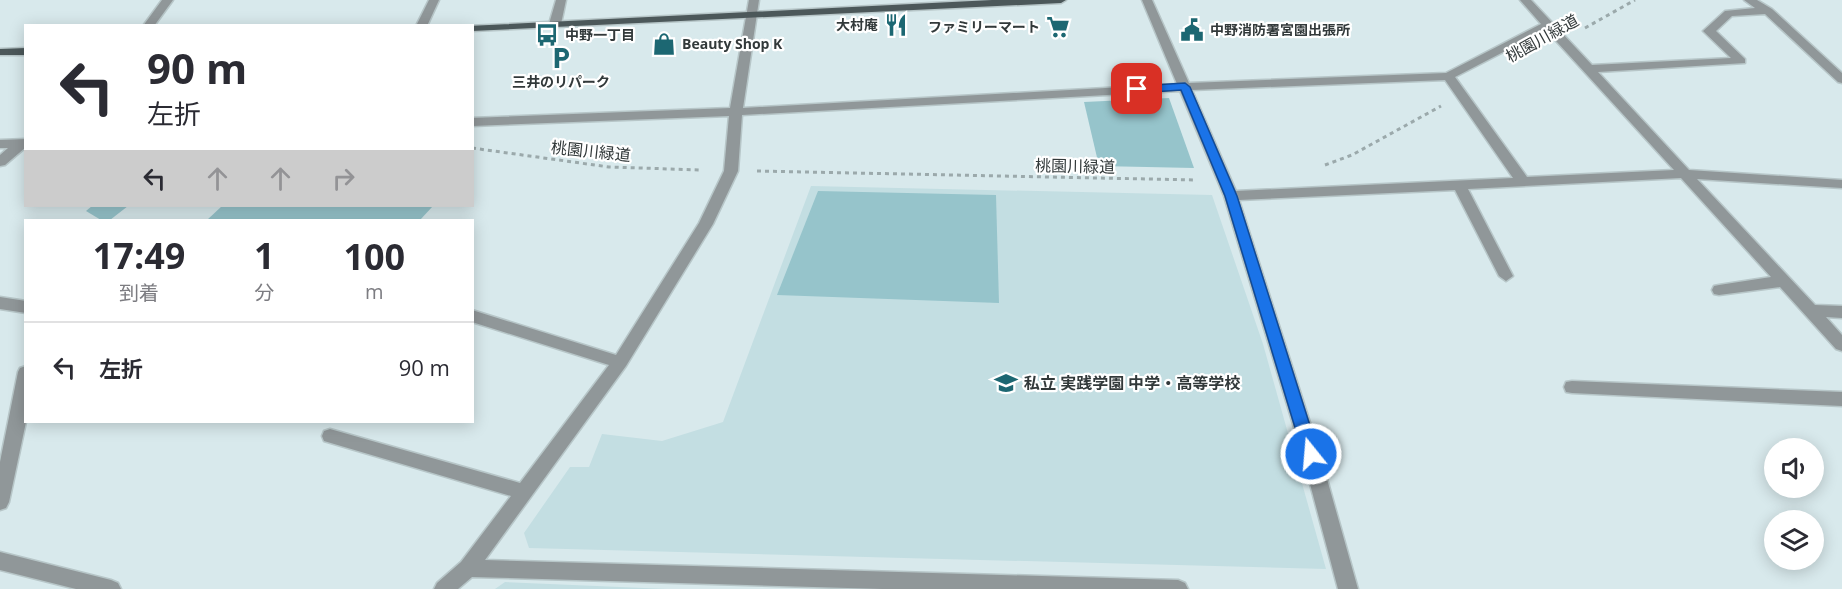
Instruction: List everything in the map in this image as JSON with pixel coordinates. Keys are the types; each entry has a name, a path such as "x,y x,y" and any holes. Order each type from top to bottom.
{"main road":[{"path":"474,28 555,24 753,7 1061,0"},
{"path":"0,52 24,51"}],"street":[{"path":"150,24 168,0"},
{"path":"422,24 434,0"},
{"path":"555,24 561,0"},
{"path":"1147,0 1231,196 1311,454 1348,589"},
{"path":"1525,0 1842,345"},
{"path":"1749,0 1768,11 1842,78"},
{"path":"444,589 468,568 620,362 706,224 731,171 736,112 753,7"},
{"path":"1588,69 1741,61 1709,31 1729,13 1768,11"},
{"path":"474,122 736,112 1185,87 1448,76 1548,25"},
{"path":"1448,76 1524,183"},
{"path":"0,144 23,143"},
{"path":"0,162 23,143"},
{"path":"1231,196 1684,174 1842,184"},
{"path":"1460,186 1506,276"},
{"path":"1719,290 1783,280"},
{"path":"0,303 24,307"},
{"path":"1812,311 1842,312"},
{"path":"474,317 620,362"},
{"path":"1572,387 1842,399"},
{"path":"0,502 24,388"},
{"path":"330,436 524,492"},
{"path":"0,561 111,589"},
{"path":"468,568 1178,589"}],"path":[{"name":"桃園川緑道","path":"1563,41 1635,0"},
{"path":"1315,168 1352,155 1461,95"},
{"name":"桃園川緑道","path":"474,148 609,167 1223,181"}],"shaded area":[{"path":"1169,98 1194,168 1099,166 1084,102"},
{"name":"私立 実践学園 中学・高等学校","path":"811,186 1212,195 1263,344 1326,569 529,548 524,533 570,467 589,467 602,434 662,441 723,422"},
{"path":"818,191 996,195 999,303 777,295"},
{"path":"91,207 127,207 111,219 99,219 86,211"},
{"path":"221,207 432,207 421,219 208,219"},
{"path":"505,582 667,589 495,589"}],"place":[{"name":"大村庵","path":"896,25"},
{"name":"ファミリーマート","path":"1058,27"},
{"name":"中野消防署宮園出張所","path":"1192,30"},
{"name":"中野一丁目","path":"547,35"},
{"name":"Beauty Shop K","path":"664,44"},
{"name":"三井のリパーク","path":"561,58"},
{"name":"私立 実践学園 中学・高等学校","path":"1006,383"}],"route":[{"path":"1137,89 1185,87 1231,196 1311,454"}]}
